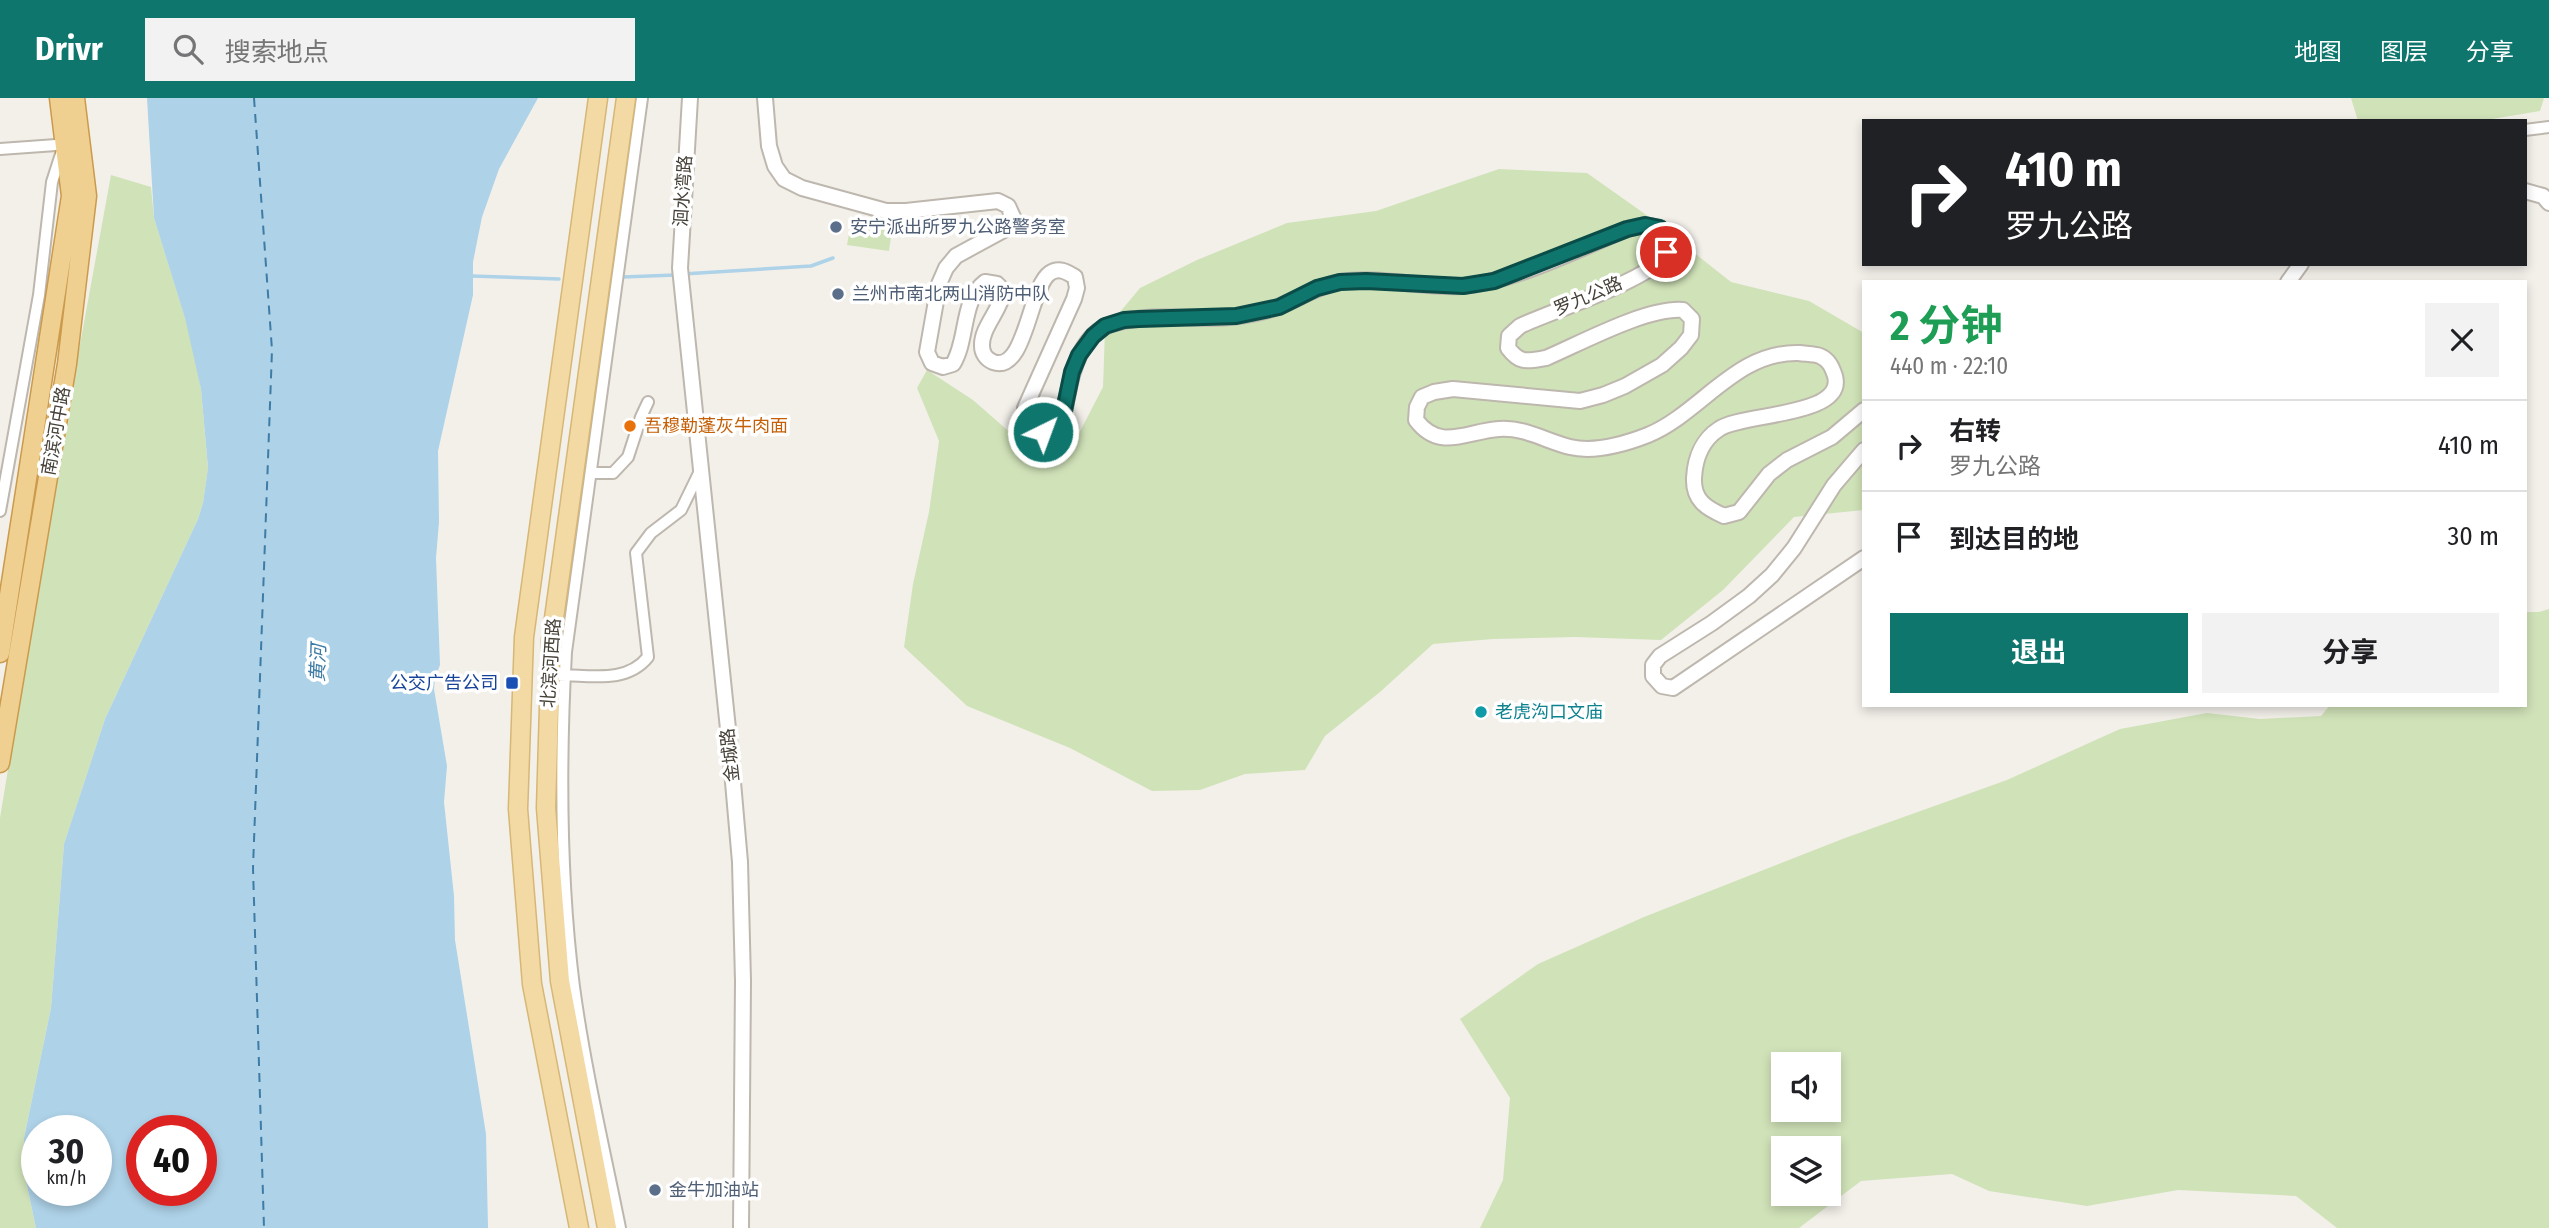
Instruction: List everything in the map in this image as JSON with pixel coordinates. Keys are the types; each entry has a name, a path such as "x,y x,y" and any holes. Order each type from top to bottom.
{"highway":[{"name":"南滨河中路","path":"0,763 67,364 87,196 59,98"},
{"name":"南滨河中路","path":"0,653 71,196 75,98"}],"main road":[{"name":"北滨河西路","path":"579,1228 533,984 518,809 519,742 524,637 598,98"},
{"name":"北滨河西路","path":"607,1228 560,981 546,808 557,675 551,640 625,98"}],"street":[{"path":"620,1228 574,987 561,817 557,675 591,473 642,98"},
{"name":"洄水湾路","path":"682,285 680,268 690,98"},
{"name":"罗九公路","path":"765,98 769,146 775,166 784,179 802,188 886,211 998,201 1009,206 1013,217 1011,226 956,256 946,268 939,284 927,352 932,363 943,367 953,365 960,353 976,289 985,282 997,284 1004,291 1002,304 985,331 981,344 983,354 990,361 1001,364 1010,360 1018,348 1042,282 1052,272 1065,270 1075,276 1077,288 1074,299 1025,408 1026,420 1032,427 1043,432 1054,429 1062,420 1072,372 1079,355 1093,336 1105,326 1124,320 1236,316 1279,307 1317,288 1340,282 1463,286 1494,281 1627,229 1645,225 1660,228 1667,239 1666,252 1661,261 1612,288 1520,326 1509,336 1508,348 1516,358 1528,361 1546,358 1649,314 1669,309 1683,310 1692,319 1691,335 1681,348 1662,365 1625,386 1580,401 1453,389 1434,392 1422,397 1417,407 1416,420 1424,430 1435,437 1451,438 1496,429 1517,429 1570,447 1591,449 1613,445 1647,435 1663,427 1725,380 1754,363 1776,355 1819,355 1831,363 1836,381 1832,395 1821,403 1796,411 1720,427 1704,443 1695,464 1694,484 1697,498 1706,508 1724,516 1739,512 1769,474 1787,460 1832,437 1862,412"},
{"path":"2527,130 2549,127"},
{"path":"0,149 72,144"},
{"path":"0,512 39,295 52,183 72,144"},
{"path":"2527,192 2543,196 2549,203"},
{"name":"金城路","path":"682,285 740,862 743,981 741,1228"},
{"path":"591,473 613,473 628,457 648,402"},
{"path":"1862,452 1834,485 1794,548 1772,575 1712,623 1660,656 1653,665 1653,676 1662,686 1673,688 1862,559"},
{"path":"557,675 623,676 639,668 648,657 636,553 651,533 681,510 701,469"}],"green space":[{"path":"2351,98 2544,98 2540,111 2492,119 2357,119"},
{"path":"1499,169 1587,173 1645,214 1731,282 1809,301 1862,332 1862,510 1794,517 1723,590 1661,640 1575,637 1433,644 1380,692 1325,736 1305,770 1245,774 1200,790 1152,791 1070,748 967,706 904,647 939,441 917,388 927,370 973,400 1022,443 1075,441 1103,387 1105,330 1140,288 1197,260 1287,223 1376,211"},
{"path":"111,175 151,187 154,218 196,361 208,469 198,519 105,719 64,844 51,1008 29,1115 21,1115 21,1206 31,1206 36,1228 0,1228 0,818 60,454"},
{"path":"852,216 893,222 889,251 847,245"},
{"path":"2549,609 2549,1228 2337,1228 2296,1196 2178,1190 2087,1206 1989,1191 1952,1174 1861,1181 1841,1196 1841,1136 1771,1136 1771,1206 1828,1206 1799,1228 1480,1228 1503,1180 1510,1098 1460,1019 1538,964 1644,917 1845,838 2007,780 2120,729 2207,713 2260,719 2321,716 2328,707 2527,707 2527,612"}],"water":[{"name":"黄河","path":"147,98 538,98 499,169 482,217 473,262 473,295 438,451 439,522 436,558 440,665 434,689 447,766 444,802 454,896 455,940 486,1134 488,1228 36,1228 31,1206 112,1206 112,1115 29,1115 51,1008 64,844 105,719 203,503 208,468 201,389 185,318 154,218"}],"waterway":[{"path":"683,274 811,266 833,258"},
{"path":"623,277 675,275"},
{"path":"471,276 559,279"}],"ferry route":[{"path":"254,98 272,350 253,868 264,1228"}],"place":[{"name":"安宁派出所罗九公路警务室","path":"836,227"},
{"name":"兰州市南北两山消防中队","path":"838,294"},
{"name":"吾穆勒蓬灰牛肉面","path":"630,426"},
{"name":"公交广告公司","path":"512,683"},
{"name":"老虎沟口文庙","path":"1481,712"},
{"name":"金牛加油站","path":"655,1190"}],"route":[{"path":"1043,432 1054,429 1062,420 1072,372 1079,355 1093,336 1105,326 1124,320 1236,316 1279,307 1317,288 1340,282 1463,286 1494,281 1627,229 1645,225 1660,228 1667,239 1666,252"}]}
